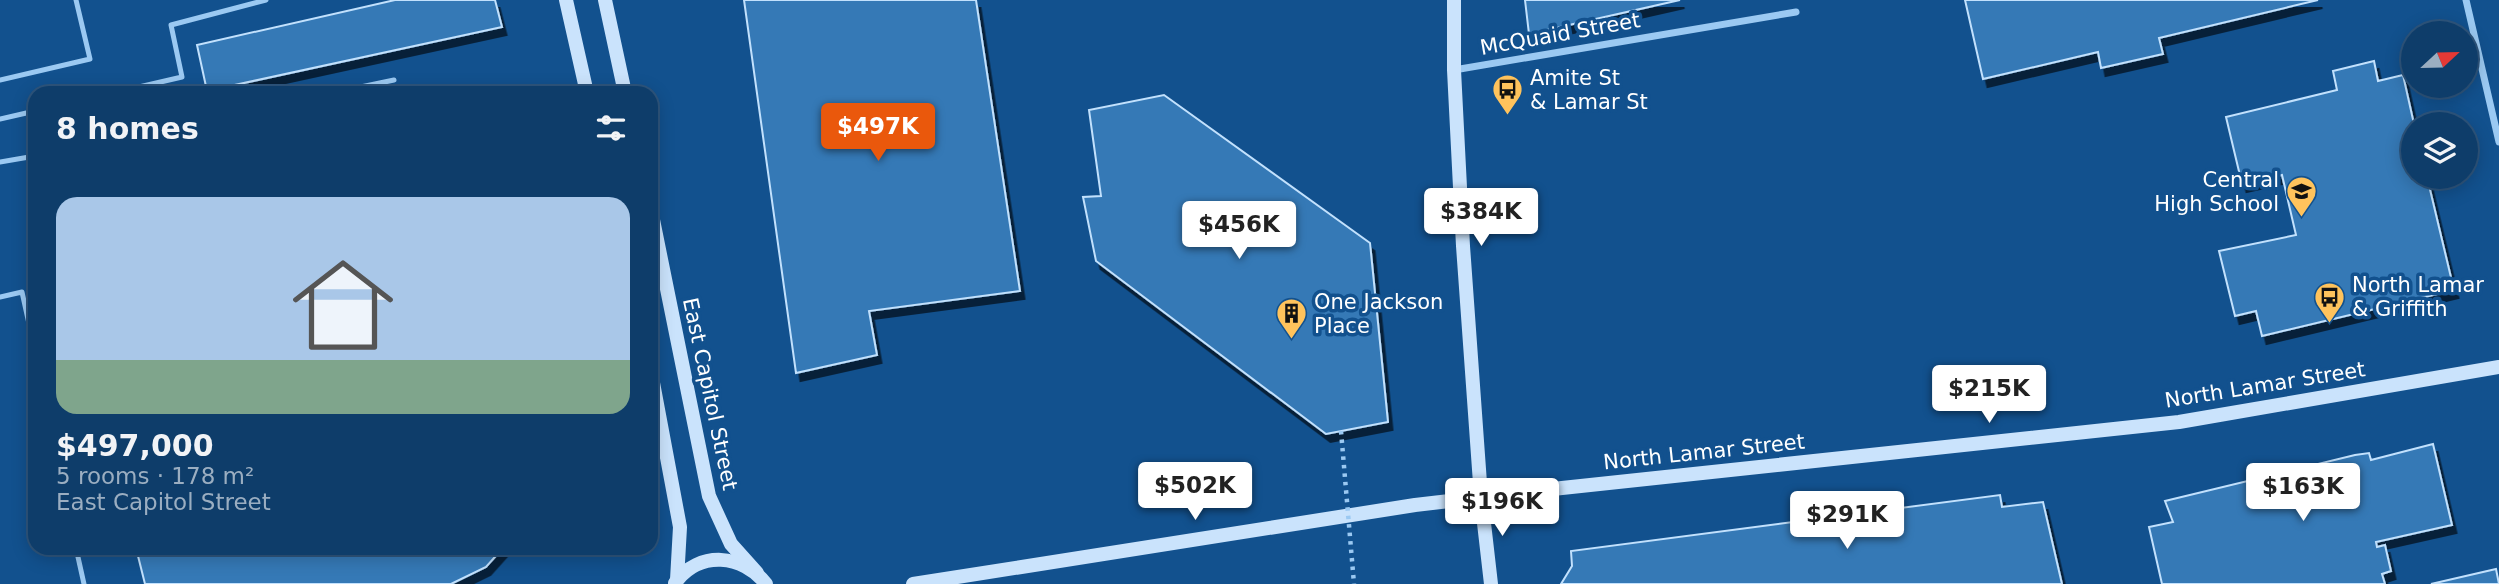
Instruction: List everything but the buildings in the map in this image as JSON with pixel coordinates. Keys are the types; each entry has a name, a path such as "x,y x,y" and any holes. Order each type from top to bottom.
{"street":[{"path":"566,0 585,86"},
{"path":"605,0 623,86"},
{"path":"1454,0 1454,70 1481,497 1491,584"},
{"path":"2466,0 2499,142"},
{"name":"McQuaid Street","path":"1454,70 1796,12"},
{"name":"East Capitol Street","path":"658,245 709,496 731,544 761,578"},
{"name":"North Lamar Street","path":"913,584 1416,505 2179,422 2499,367"},
{"path":"658,409 680,527 676,582"},
{"path":"676,582 691,567 709,560 726,559 743,564 761,578"}],"lane":[{"path":"0,80 90,59 76,0"},
{"path":"144,86 183,77 171,25 266,0"},
{"path":"365,86 394,80"},
{"path":"0,118 28,112"},
{"path":"1,163 28,157"},
{"path":"0,297 22,292 28,319"},
{"path":"78,555 84,584"}],"path":[{"path":"1341,431 1354,584"}],"place":[{"name":"Amite St & Lamar St","path":"1507,117"},
{"name":"Central High School","path":"2302,219"},
{"name":"North Lamar & Griffith","path":"2329,324"},
{"name":"One Jackson Place","path":"1291,341"}]}
